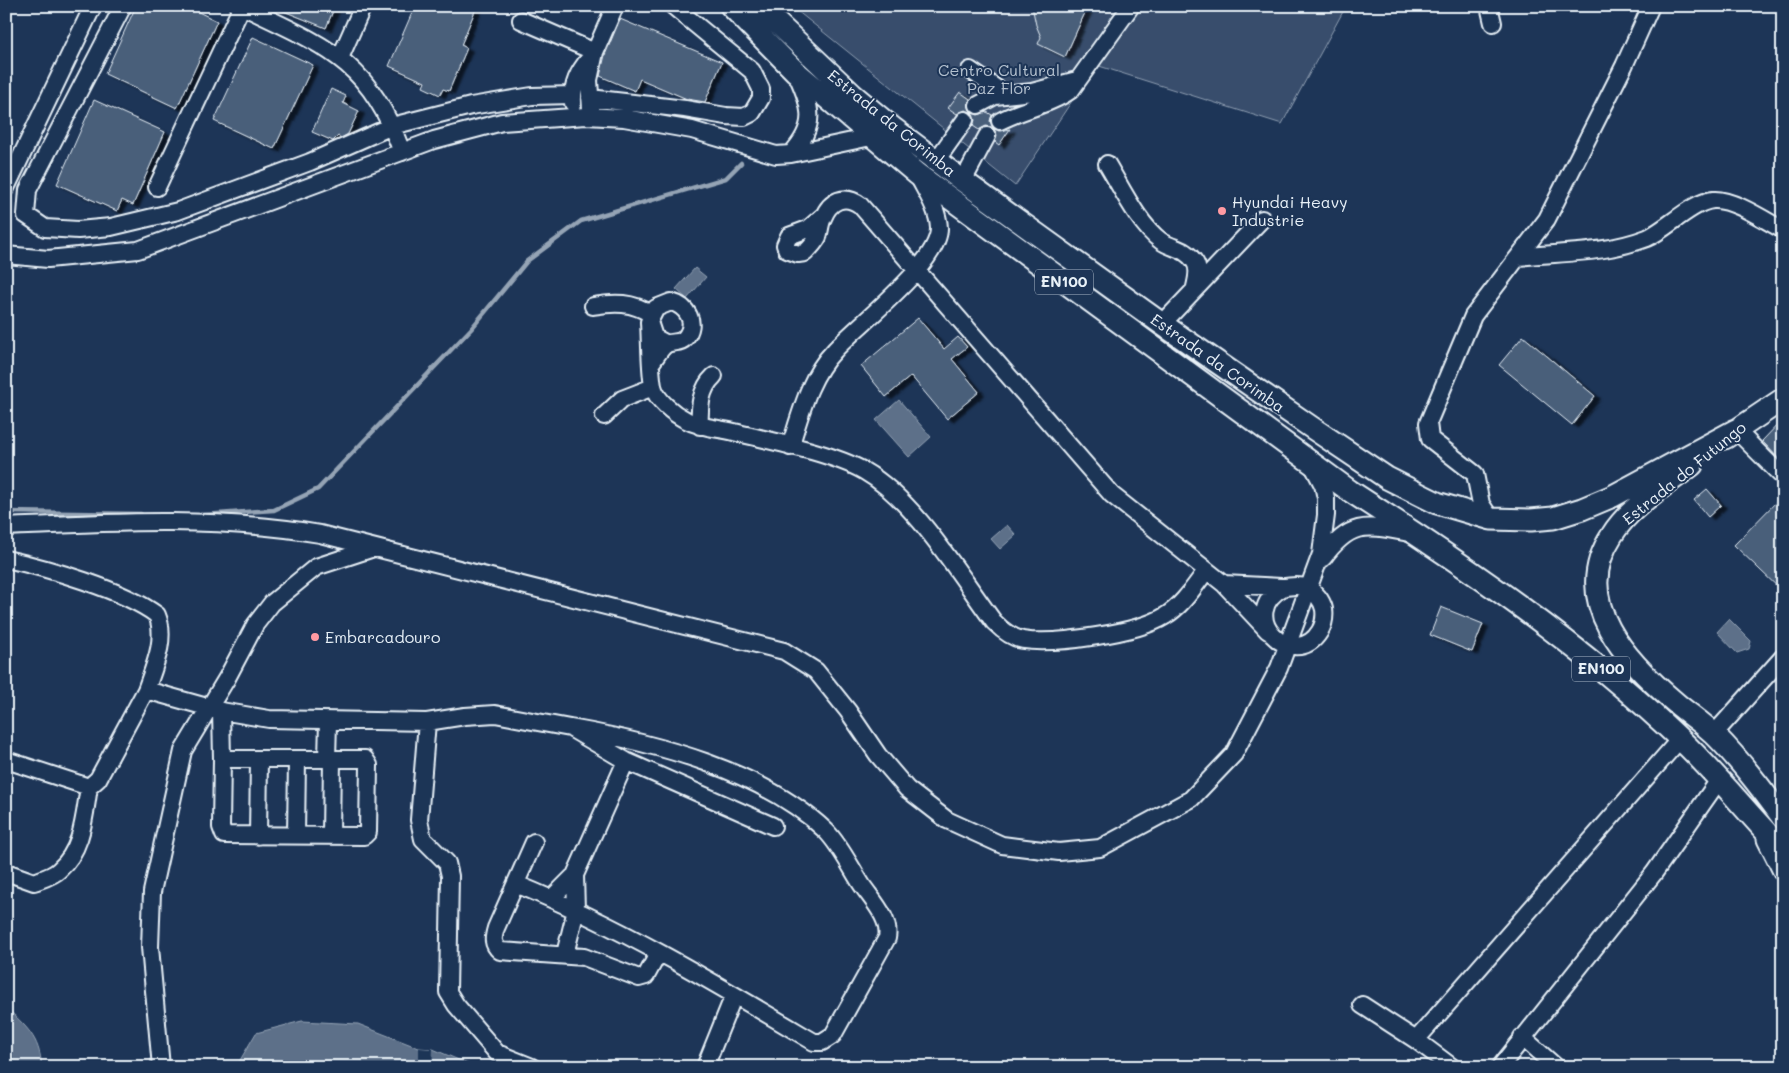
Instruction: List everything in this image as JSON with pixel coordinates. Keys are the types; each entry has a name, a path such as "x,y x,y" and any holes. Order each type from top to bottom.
{"main road":[{"name":"Estrada da Corimba","path":"731,6 796,71 871,137 917,174 1146,343 1310,459 1350,491 1417,534"},
{"name":"Estrada da Corimba","path":"759,6 852,94 963,181 1162,324 1387,478 1438,504 1491,518 1531,520 1553,518 1582,509 1613,496 1736,430"},
{"name":"Estrada do Futungo","path":"1783,399 1736,430 1621,523 1603,551 1598,565 1596,582 1598,604 1604,620 1622,647 1664,692 1714,734 1745,768 1783,818"},
{"name":"EN100","path":"1417,534 1556,631 1680,738 1783,850"},
{"path":"1763,830 1783,869"}],"street":[{"path":"6,188 93,6"},
{"path":"123,6 28,190 26,215 45,228 78,230 111,227 178,211 310,162 392,126 471,106 532,96 573,94"},
{"path":"157,187 242,6 321,44 340,58 363,80 380,102 402,152"},
{"path":"340,58 363,6"},
{"path":"591,116 589,80 595,52 615,6"},
{"path":"590,98 686,108 726,116 744,117 752,113 761,98 758,80 752,71 673,6"},
{"path":"1000,121 1060,97 1071,90 1131,6"},
{"path":"1489,6 1492,23"},
{"path":"1491,518 1481,504 1475,474 1430,439 1428,423 1473,316 1547,219 1620,75 1651,6"},
{"path":"521,20 595,52"},
{"path":"574,116 573,87 580,70 595,52"},
{"path":"970,70 1006,95"},
{"path":"791,154 804,140 810,120 808,98 796,71"},
{"path":"978,105 995,96 1051,88 1077,80"},
{"path":"6,255 48,259 138,250 434,140 502,122 591,116 668,125 692,130 764,153 776,155 791,154 871,137"},
{"path":"936,160 965,120"},
{"path":"963,181 987,136"},
{"path":"1107,164 1148,228 1161,240 1178,247 1196,263 1198,275 1195,287"},
{"path":"790,447 809,390 833,351 917,272 933,246 939,231 938,217 917,174"},
{"path":"823,216 835,201 842,198 852,199 1112,495 1224,584 1280,642 1288,646 1310,641 1321,630 1324,622 1323,606 1320,599 1308,588 1292,585 1284,587 1224,584"},
{"path":"1518,257 1610,250 1654,234 1704,202 1714,199 1737,206 1783,230"},
{"path":"1162,324 1195,287 1262,219"},
{"path":"652,362 667,344 681,341 689,333 691,326 689,314 684,308 671,302 656,308 650,318 653,387 663,404 685,420 700,426 790,447 841,461 864,471 883,484 923,526 994,622 1006,633 1021,640 1056,641 1146,626 1172,610 1206,571"},
{"path":"592,306 609,303 640,307 650,318 654,337 667,344"},
{"path":"700,426 702,398 707,383 714,376"},
{"path":"604,416 622,399 653,387"},
{"path":"1736,430 1783,477"},
{"path":"6,526 146,521 260,525 320,534 784,651 816,671 848,710 878,755 907,789 947,820 1002,845 1059,852 1100,848 1191,799 1234,754 1288,646 1324,540 1326,498 1323,485 1310,459"},
{"path":"1316,568 1336,540 1354,529 1383,528 1417,534"},
{"path":"161,1067 150,947 152,892 183,751 214,709 227,678 255,626 272,603 316,567 374,548"},
{"path":"6,559 32,565 134,600 157,615 161,630 159,648 146,690 98,779 89,787 80,840 71,856 58,872 34,882 6,872"},
{"path":"1268,631 1265,623 1266,605 1270,597 1284,587"},
{"path":"1714,734 1783,657"},
{"path":"146,690 214,709 269,719 427,722 465,716 495,714 650,745 689,757 728,772 797,808 827,832 885,920 887,938 832,1035 827,1040 814,1042 734,995 576,910 516,884"},
{"path":"214,709 222,759 222,832 228,836 364,836 370,828 368,762 360,759 222,759"},
{"path":"331,836 332,721"},
{"path":"427,722 419,820 423,839 447,862 450,876 448,992 456,1005 497,1053 532,1067"},
{"path":"570,728 626,761 773,826"},
{"path":"1416,1040 1680,738"},
{"path":"258,836 259,759"},
{"path":"296,836 297,759"},
{"path":"552,898 575,875 626,761"},
{"path":"7,763 89,787"},
{"path":"1500,1067 1654,873 1719,780"},
{"path":"534,842 496,928 493,939 495,946 500,950 584,957 639,978 646,976 658,954"},
{"path":"565,954 576,910 575,875"},
{"path":"706,1067 734,995"},
{"path":"1362,1005 1416,1040 1452,1067"},
{"path":"1522,1037 1556,1067"}],"green space":[{"name":"Centro Cultural Paz Flor","path":"791,6 1346,6 1282,124 1096,65 1015,186"}],"shaded area":[{"path":"695,268 706,277 687,299 676,289"},
{"path":"899,400 931,437 909,457 876,420"},
{"path":"1007,525 1016,535 1000,549 991,539"},
{"path":"1729,619 1751,641 1749,649 1737,653 1717,632"},
{"path":"6,1007 31,1033 38,1048 42,1067 6,1067"},
{"path":"302,1021 358,1024 419,1048 433,1049 475,1067 236,1067 256,1033"}],"pier":[{"path":"419,1048 433,1049 432,1067 419,1067"}],"building":[{"path":"136,6 186,6 217,21 177,108 105,74"},
{"path":"271,6 335,6 326,28"},
{"path":"415,6 477,6 461,45 467,48 449,91 443,89 440,95 423,87 425,82 389,66"},
{"path":"1032,6 1088,6 1065,57 1038,44 1041,37"},
{"path":"620,19 722,62 705,102 687,99 640,79 635,91 600,76 605,55"},
{"path":"253,37 313,65 274,149 214,121"},
{"path":"331,89 346,96 343,103 359,111 348,134 341,138 338,136 333,141 312,132"},
{"path":"960,92 970,99 968,105 972,113 978,115 987,112 992,115 990,121 994,129 1000,131 1010,129 999,145 995,142 997,135 992,127 986,126 979,130 973,126 975,120 971,112 965,110 957,114 948,108"},
{"path":"94,100 165,132 133,205 122,200 117,211 57,184"},
{"path":"918,318 944,349 958,337 967,347 952,359 979,392 947,419 911,376 886,397 861,366"},
{"path":"1523,336 1595,396 1572,425 1499,365"},
{"path":"1783,419 1783,463 1762,441"},
{"path":"1707,489 1721,505 1708,517 1694,500"},
{"path":"1783,495 1783,592 1734,545"},
{"path":"1441,607 1483,624 1472,652 1430,635"}],"waterway":[{"path":"204,515 274,510 318,489 471,329 527,261 581,221 726,178 741,163"},
{"path":"6,512 141,514"}],"place":[{"name":"Hyundai Heavy Industrie","path":"1222,211"},
{"name":"Embarcadouro","path":"315,637"}]}
